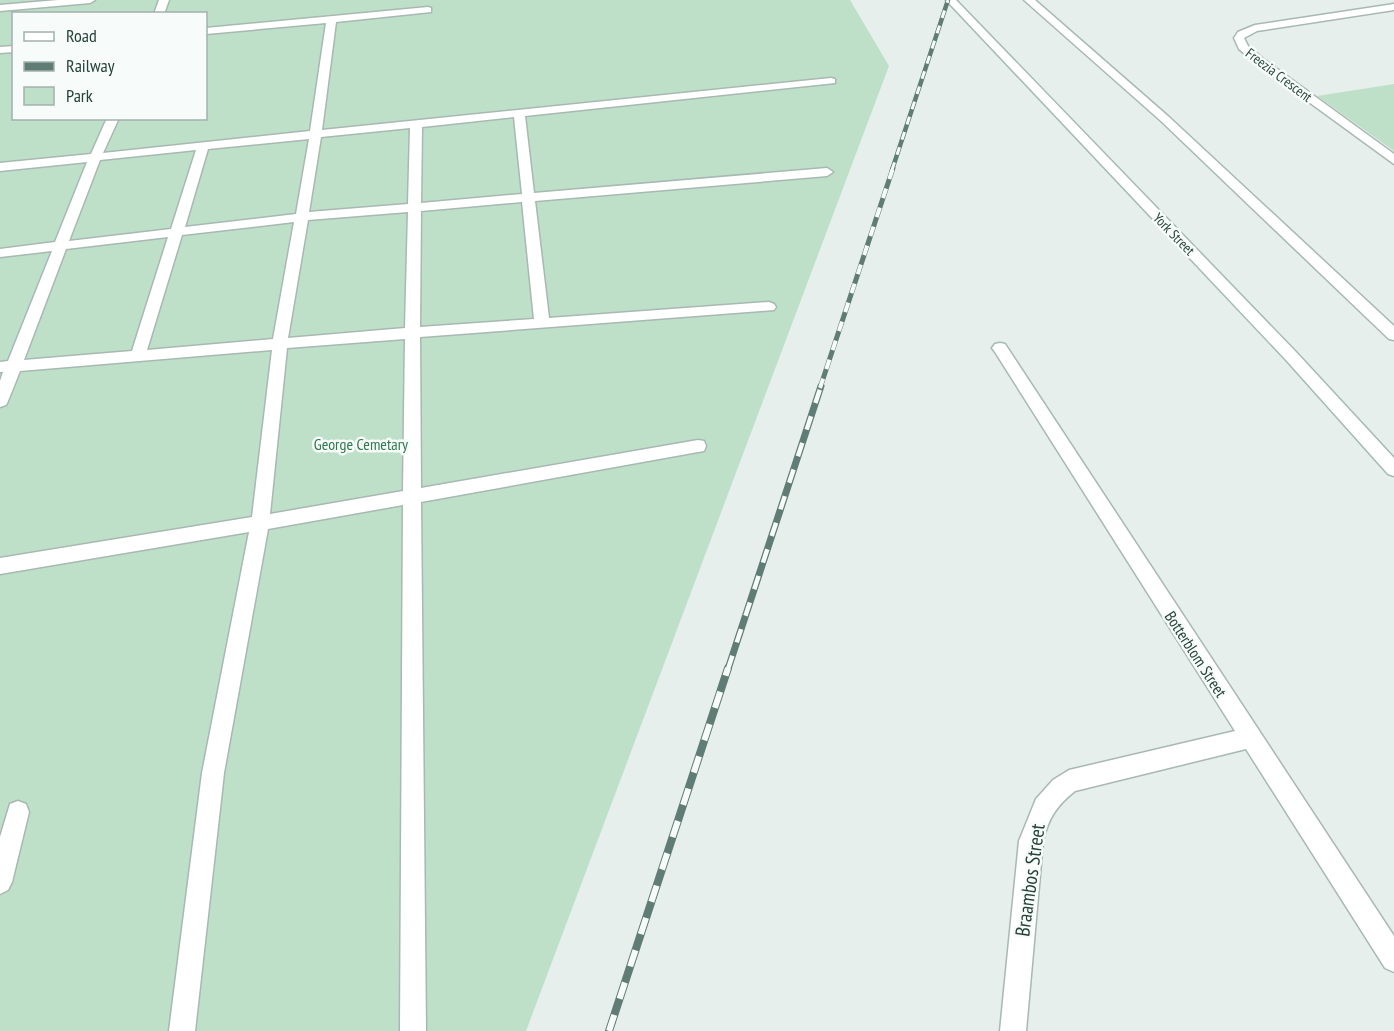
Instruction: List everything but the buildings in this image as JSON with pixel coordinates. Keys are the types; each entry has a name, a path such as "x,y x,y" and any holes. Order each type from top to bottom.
{"street":[{"path":"0,8 90,0"},
{"name":"York Street","path":"951,0 1291,356 1394,469"},
{"path":"1029,0 1165,119 1394,335"},
{"name":"Freezia Crescent","path":"1394,7 1255,28 1242,34 1239,38 1243,47 1258,60 1394,160"},
{"path":"207,31 428,10"},
{"path":"182,1031 213,774 260,523 280,343 316,134 331,19"},
{"path":"0,167 831,81"},
{"path":"519,112 542,324"},
{"path":"0,400 7,366 62,246 95,158 112,120"},
{"path":"413,1031 412,333 416,123"},
{"path":"138,355 203,147"},
{"path":"0,253 301,217 827,172"},
{"path":"7,366 280,343 769,307"},
{"name":"Botterblom Street","path":"1000,348 1394,959"},
{"path":"0,566 698,446"},
{"name":"Braambos Street","path":"1013,1031 1032,841 1037,818 1050,797 1069,781 1250,738"},
{"path":"0,882 18,812"}],"green space":[{"name":"George Cemetary","path":"0,0 850,0 889,66 526,1031 0,1031"},
{"path":"1394,84 1394,151 1317,96"}],"railway":[{"path":"892,170 948,0"},
{"path":"820,388 893,168"},
{"path":"728,669 821,386"},
{"path":"609,1031 728,668"}]}
